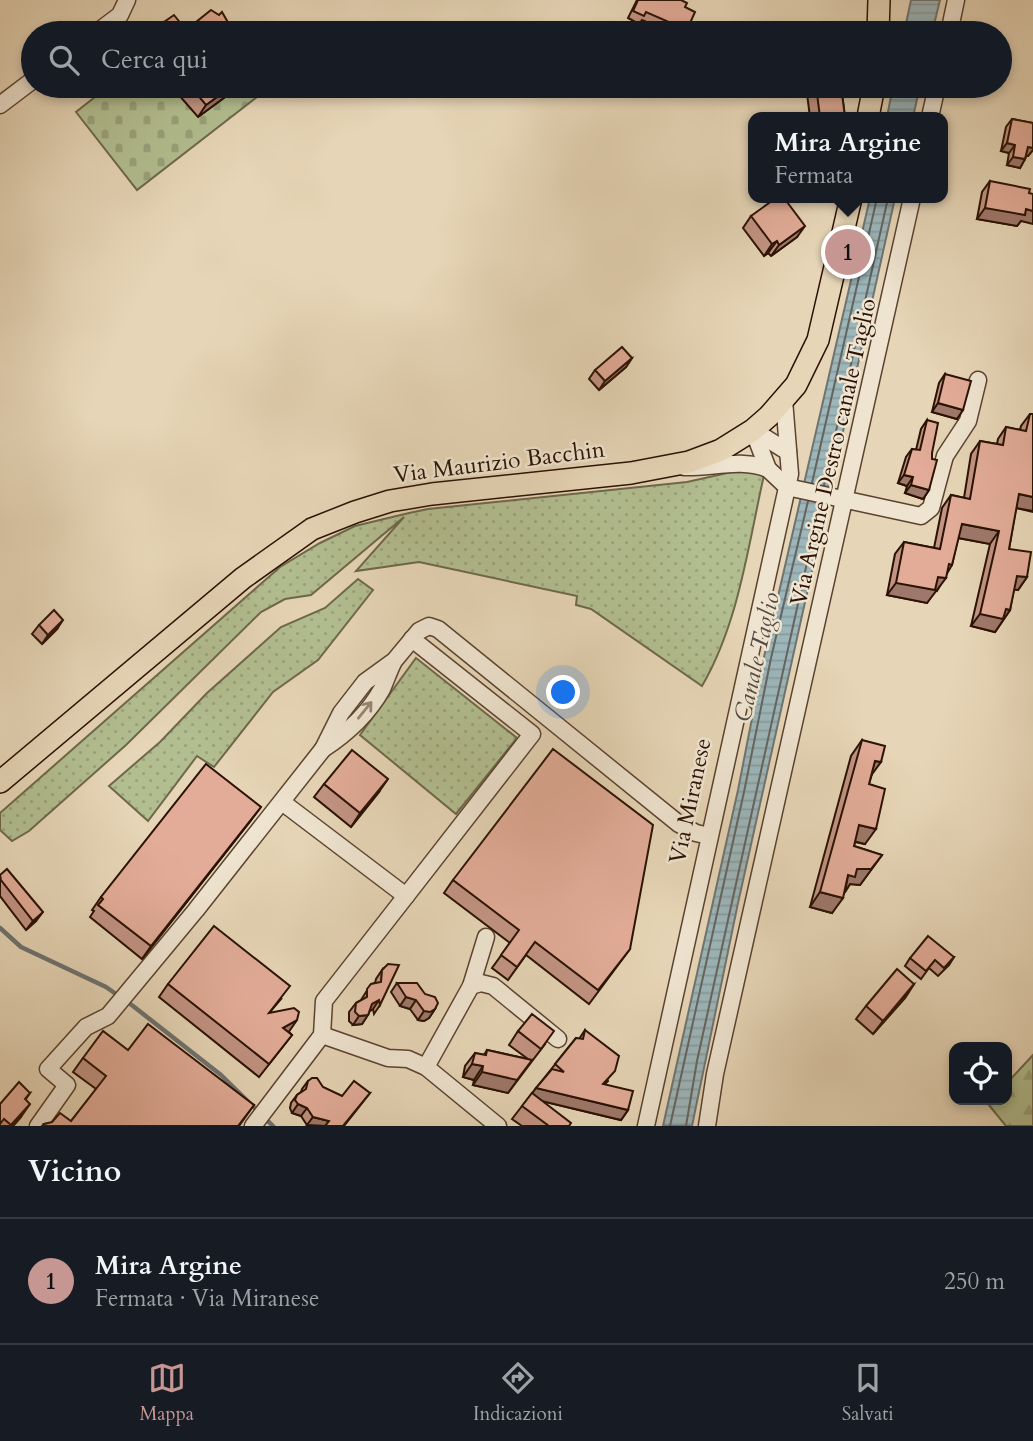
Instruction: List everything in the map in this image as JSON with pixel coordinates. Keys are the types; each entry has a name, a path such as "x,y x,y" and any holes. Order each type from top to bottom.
{"main road":[{"path":"878,21 879,0"},
{"path":"784,400 805,370 821,331 849,203"},
{"name":"Via Maurizio Bacchin","path":"0,782 243,578 312,529 367,508 432,494 562,481 670,466 707,456 753,430 784,400"}],"street":[{"path":"112,21 120,15 127,0"},
{"path":"952,21 956,0"},
{"path":"0,105 21,89"},
{"name":"Via Argine Destro canale Taglio","path":"707,1126 718,1062 839,498 911,203"},
{"path":"670,466 708,468 750,463 768,469 792,488 925,515 931,508 945,456 968,421 978,380"},
{"name":"Via Miranese","path":"646,1126 709,836 792,488 784,400"},
{"path":"753,430 788,452"},
{"path":"753,430 768,469"},
{"path":"38,1126 67,1085 48,1069 86,1027 108,1016 114,1009 323,749 341,713 365,682 394,661 419,631 429,626 438,629 679,824 709,836"},
{"path":"253,1125 322,1035 324,1001 532,734 412,639"},
{"path":"282,802 406,896"},
{"path":"426,1067 471,986 486,937"},
{"path":"471,986 481,982 493,986 558,1039"},
{"path":"322,1035 388,1058 408,1059 426,1067 498,1126"}],"green space":[{"path":"94,98 256,98 137,190 76,112"},
{"path":"745,469 764,475 734,610 715,661 702,686 591,609 576,605 577,596 419,562 356,571 404,517 311,595 285,599 261,612 126,745 29,831 12,841 0,830 0,813 280,567 355,526 428,509 687,482"},
{"path":"358,579 373,590 318,660 273,692 214,767 197,756 148,821 109,786 160,742 207,693 281,627 325,608"},
{"path":"416,658 517,738 456,814 360,735"},
{"path":"1033,1055 1033,1126 1006,1126 989,1105 1012,1105 1012,1078"}],"water":[{"path":"911,0 940,0 935,21 907,21"},
{"path":"891,98 917,98 914,112 888,112"},
{"path":"869,203 894,203 738,903 692,1126 663,1126 738,790 764,657"}],"building":[{"path":"638,0 681,0 687,3 685,7 695,12 691,21 666,21 646,12 644,16 633,11"},
{"path":"211,10 219,15 222,12 227,21 197,21"},
{"path":"174,15 179,21 165,21"},
{"path":"200,98 216,98 206,105"},
{"path":"818,98 843,98 844,112 819,112"},
{"path":"1012,119 1033,123 1033,148 1028,147 1025,159 1013,157 1015,145 1007,143"},
{"path":"990,181 1030,189 1029,193 1033,194 1033,211 1026,209 1025,215 985,208"},
{"path":"769,203 788,203 805,226 779,245 777,241 772,244 751,216"},
{"path":"622,347 632,358 605,381 595,370"},
{"path":"945,374 971,381 963,410 938,403"},
{"path":"1030,414 1033,414 1033,497 1019,494 1009,549 1031,552 1027,577 1017,576 1010,610 1006,609 1003,619 980,614 999,531 962,524 952,565 949,564 946,578 938,577 935,590 896,583 904,542 940,549 951,495 970,499 980,441 1003,445 1006,427 1026,431"},
{"path":"927,420 938,423 932,453 932,459 937,460 929,490 911,485 913,477 904,475 912,449 920,450"},
{"path":"54,610 63,620 48,635 39,625"},
{"path":"862,740 885,746 881,762 875,761 869,784 885,789 876,829 859,825 854,846 882,855 871,869 857,869 855,877 848,875 843,898 820,892"},
{"path":"553,749 653,825 630,949 598,990 535,942 517,967 501,955 519,930 453,880"},
{"path":"352,750 388,779 360,813 324,784"},
{"path":"206,764 261,807 151,946 98,905 103,899 101,897"},
{"path":"7,869 43,912 33,921 1,880 0,875"},
{"path":"214,926 290,986 269,1013 294,1008 299,1012 297,1020 283,1028 292,1035 269,1064 168,984"},
{"path":"928,936 954,957 944,968 935,960 926,971 910,958"},
{"path":"388,964 399,965 380,1005 379,1000 372,1004 368,1015 359,1016 355,1012 356,1003 367,997 367,989 371,984 381,982 382,970"},
{"path":"897,969 914,984 883,1021 866,1006"},
{"path":"397,983 417,983 425,994 435,997 438,1003 435,1009 424,1011 416,1000 406,997"},
{"path":"532,1014 554,1031 541,1049 518,1031"},
{"path":"148,1024 254,1105 238,1126 44,1124 52,1122 60,1113 71,1121 106,1076 83,1058 103,1031 128,1050"},
{"path":"585,1030 619,1056 615,1071 603,1084 633,1091 628,1110 536,1088 552,1069 564,1072 555,1064 576,1038 583,1039"},
{"path":"487,1050 532,1060 517,1080 482,1072 483,1066 472,1064 475,1053 486,1055"},
{"path":"312,1078 317,1078 323,1087 342,1096 354,1081 370,1093 343,1126 325,1126 329,1121 313,1117 307,1108 295,1100"},
{"path":"19,1082 30,1093 25,1099 30,1104 11,1125 4,1119 0,1124 0,1104"},
{"path":"532,1093 571,1123 569,1126 549,1126 522,1106"}],"waterway":[{"path":"0,928 21,947 106,987 133,1006 221,1075 273,1126"}],"place":[{"name":"Mira Argine","path":"848,252"}],"water label":[{"name":"Canale Taglio","path":"757,657"}]}
